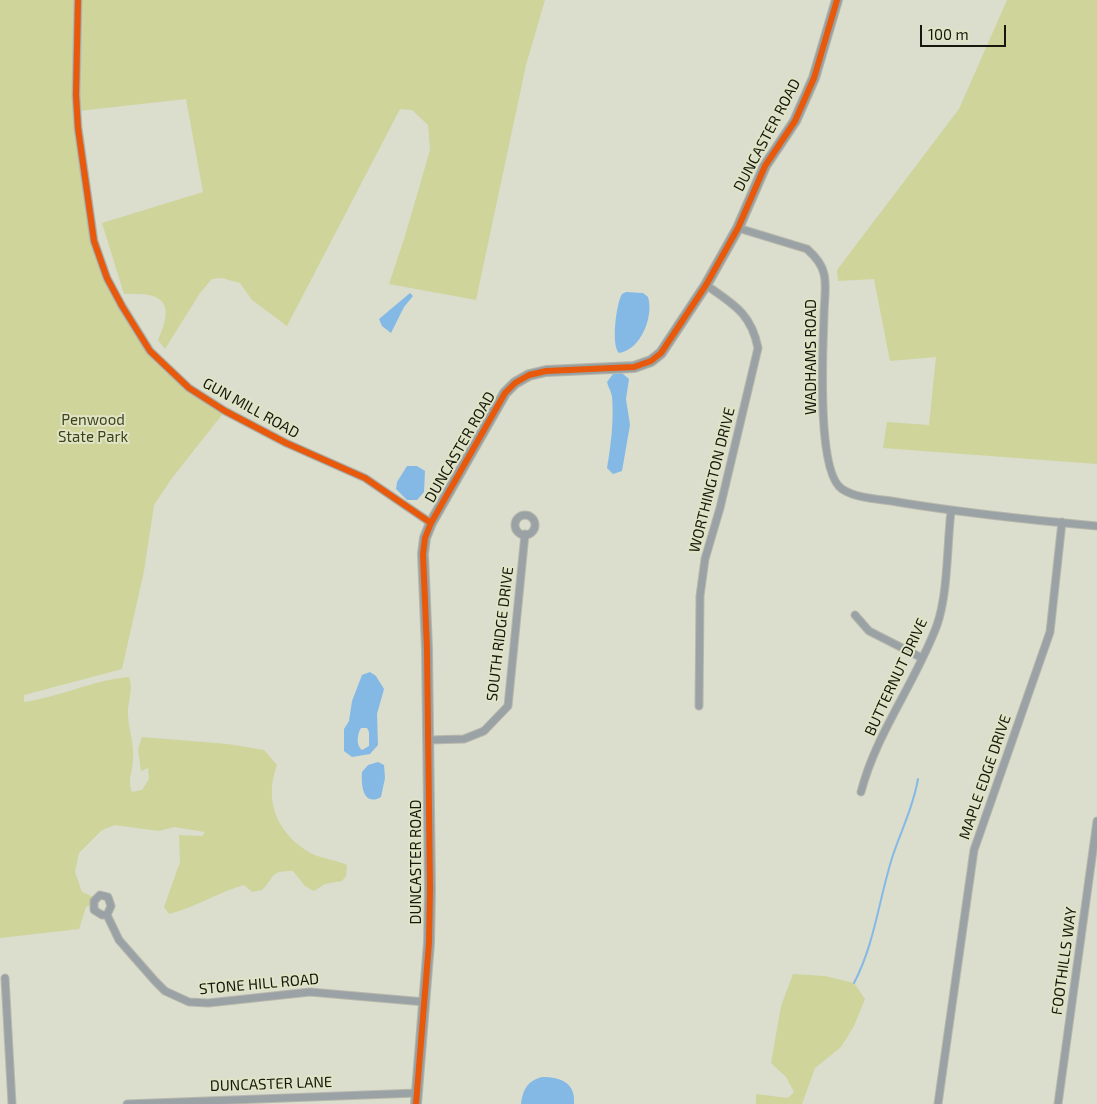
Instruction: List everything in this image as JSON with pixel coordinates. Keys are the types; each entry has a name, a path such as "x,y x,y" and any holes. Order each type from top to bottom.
{"street":[{"name":"GUN MILL ROAD","path":"78,0 76,95 78,128 94,241 111,285 150,350 189,388 225,411 286,443 365,478 431,523"},
{"name":"DUNCASTER ROAD","path":"416,1104 425,1002 430,888 423,554 425,538 431,523 504,393 515,383 529,375 546,371 634,367 650,361 661,353 706,285 738,228 766,166 795,121 814,78 836,0"},
{"name":"WADHAMS ROAD","path":"738,228 807,250 814,256 824,272 822,384 829,462 831,474 836,484 851,494 951,511 1097,526"},
{"name":"WORTHINGTON DRIVE","path":"699,706 700,596 705,559 720,508 758,348 755,332 741,310 706,285"},
{"name":"BUTTERNUT DRIVE","path":"861,792 879,747 922,658 940,614 951,511"},
{"name":"MAPLE EDGE DRIVE","path":"938,1104 974,850 986,810 1048,638 1062,522"},
{"name":"SOUTH RIDGE DRIVE","path":"428,740 464,739 484,731 508,706 525,534"},
{"path":"855,616 869,631 922,658"},
{"name":"FOOTHILLS WAY","path":"1058,1104 1097,821"},
{"name":"STONE HILL ROAD","path":"107,915 119,940 155,981 165,991 188,1002 208,1003 310,992 334,992 425,1002"},
{"path":"5,978 12,1104"},
{"name":"DUNCASTER LANE","path":"127,1104 417,1093"}],"green space":[{"name":"Penwood State Park","path":"0,0 545,0 526,65 476,300 389,284 430,150 428,125 412,110 400,109 287,326 252,300 240,283 222,278 212,279 200,293 165,349 158,340 165,316 165,308 162,302 149,295 124,294 102,223 203,192 186,99 78,111 94,241 122,306 169,371 225,411 172,478 154,505 144,571 122,669 24,695 24,702 102,681 129,677 131,691 128,716 133,753 130,779 132,792 142,790 149,779 148,768 141,771 138,749 142,737 228,744 264,750 277,765 272,790 273,802 280,824 296,843 307,851 316,856 347,865 346,876 342,881 325,884 314,891 305,886 293,871 280,872 274,875 262,890 252,892 244,885 225,891 189,908 169,914 164,907 180,862 179,835 202,836 205,832 174,827 159,831 115,825 102,830 79,853 75,872 82,892 96,898 93,905 86,907 79,929 0,938"},
{"path":"1007,0 1097,0 1097,464 883,448 887,422 929,425 936,357 890,361 874,279 838,281 837,270 959,109"},
{"path":"793,974 825,976 854,983 865,999 854,1026 841,1047 815,1068 802,1104 756,1104 756,1094 788,1098 794,1092 786,1077 771,1063 781,1006"}],"water":[{"path":"626,292 643,293 648,297 649,313 644,331 634,346 627,351 619,353 615,342 616,315 622,294"},
{"path":"410,293 413,296 404,307 391,333 382,326 379,319"},
{"path":"622,373 629,379 626,399 630,425 622,471 613,474 607,468 613,414 612,396 607,382 613,374"},
{"path":"407,466 417,466 425,471 424,492 417,500 407,500 396,489 397,482"},
{"path":"370,672 376,676 384,689 377,714 378,745 370,754 352,757 344,751 344,729 349,721 352,701 362,675","holes":["361,728 367,728 369,732 369,746 362,750 358,743 359,733"]},
{"path":"378,762 384,765 385,778 381,797 370,799 364,793 362,772 368,765"},
{"path":"542,1077 555,1078 570,1086 573,1091 574,1104 521,1104 523,1094 529,1084"}],"waterway":[{"path":"854,983 867,952 888,871 910,809 918,779"}],"cycle path":[{"path":"78,0 76,95 78,128 94,241 107,278 150,351 189,388 225,411 286,443 365,478 431,523"},
{"path":"416,1104 429,943 430,888 427,649 423,554 425,538 431,523 505,393 515,383 529,375 546,371 634,367 651,361 661,353 706,285 738,228 765,166 795,121 814,78 837,0"}]}
